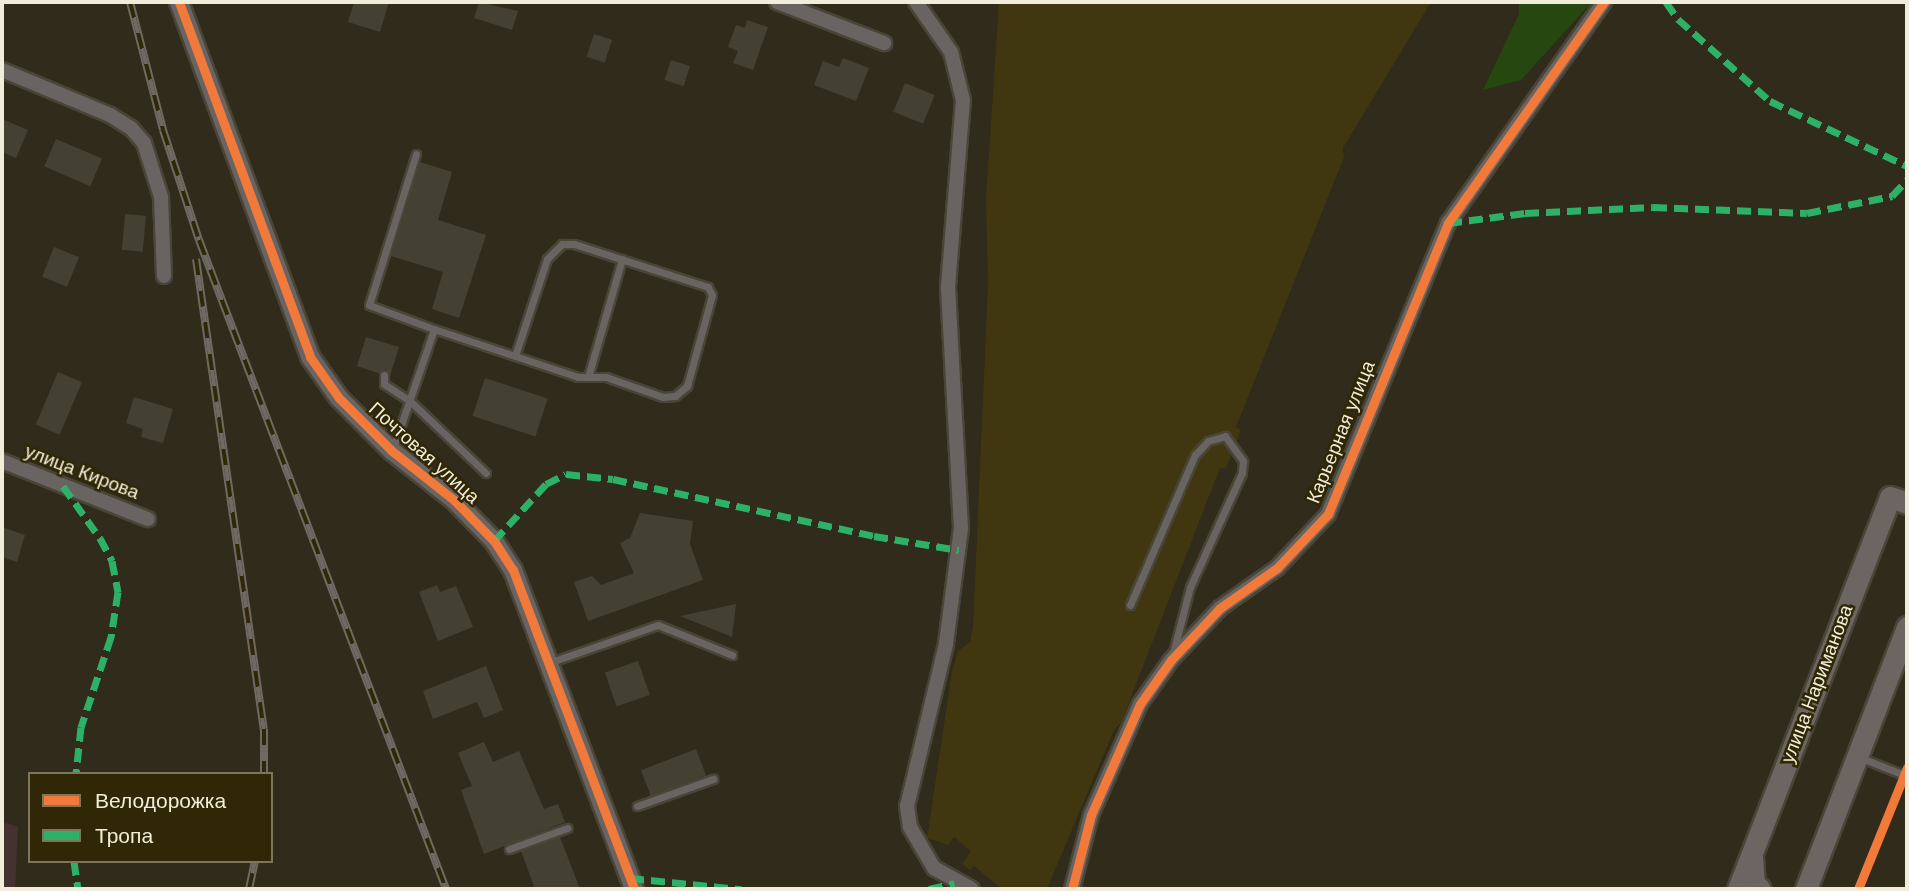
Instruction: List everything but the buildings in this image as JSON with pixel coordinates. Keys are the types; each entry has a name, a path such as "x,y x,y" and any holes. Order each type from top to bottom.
{"main road":[{"name":"улица Нариманова","path":"1738,889 1890,497 1907,503"},
{"path":"1792,889 1808,882 1907,627"},
{"path":"1753,848 1754,883 1760,889"}],"street":[{"name":"Почтовая улица","path":"179,2 310,357 339,398 392,451 454,500 494,541 513,570 551,662 634,889"},
{"path":"777,2 884,43"},
{"path":"916,2 951,52 963,100 948,288 959,550 946,644 907,806 915,838 934,868 972,889"},
{"name":"Карьерная улица","path":"1072,889 1091,815 1140,704 1171,660 1220,608 1277,568 1328,514 1448,223 1604,2"},
{"path":"2,70 110,115 131,128 144,143 161,197 164,276"},
{"name":"улица Кирова","path":"2,461 148,519"}],"lane":[{"path":"416,155 369,305 515,356 588,377 606,377 663,397 675,396 687,386 712,295 708,287 574,243 553,251 515,356"},
{"path":"588,377 622,259"},
{"path":"392,451 434,329"},
{"path":"384,375 384,384 409,400 486,473"},
{"path":"1130,605 1195,455 1208,441 1225,436 1243,461 1242,473 1191,587 1171,660"},
{"path":"551,662 658,625 732,655"},
{"path":"1857,756 1907,776"},
{"path":"637,806 713,779"},
{"path":"509,849 567,828"}],"shaded area":[{"path":"999,2 1431,2 1343,148 1344,157 1236,427 1241,430 1226,468 1220,468 1121,723 1114,730 1047,889 1002,889 974,866 970,870 962,864 971,851 954,837 948,845 927,838 952,671 958,651 970,642 973,627 988,283 986,199"},
{"path":"2,822 18,827 15,889 2,889"}],"green space":[{"path":"1519,2 1592,2 1521,80 1483,90 1519,14"}],"railway":[{"path":"130,2 163,130 199,240 446,889"},
{"path":"196,259 264,729 264,772"},
{"path":"249,889 255,863"}],"marked path":[{"path":"1666,2 1678,19 1770,101 1907,166"},
{"path":"1448,223 1525,213 1653,207 1807,213 1892,196 1907,180"},
{"path":"494,541 546,484 566,474 613,479 874,536 959,550"},
{"path":"63,486 100,538 112,561 118,592 111,637 81,727 76,772"},
{"path":"74,863 78,889"},
{"path":"630,878 741,889"},
{"path":"929,889 954,883"}],"cycle path":[{"path":"179,2 310,357 339,398 392,451 454,500 494,541 513,570 634,889"},
{"path":"1072,889 1091,815 1140,704 1171,660 1220,608 1277,568 1328,514 1448,223 1604,2"},
{"path":"1858,889 1907,768"}]}
